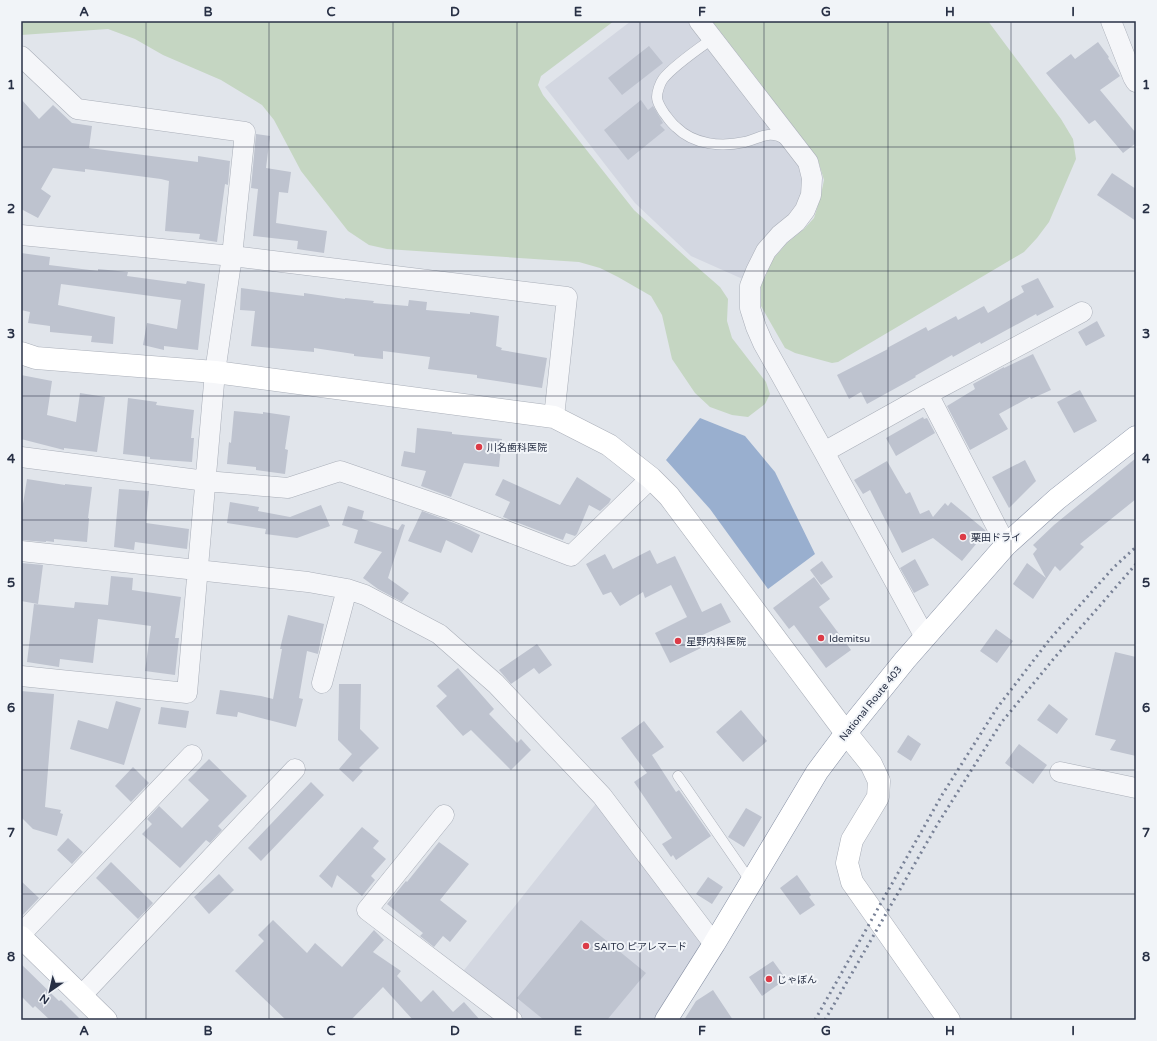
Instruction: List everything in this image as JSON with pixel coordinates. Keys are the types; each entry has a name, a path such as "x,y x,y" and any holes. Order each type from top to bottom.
{"main road":[{"path":"21,353 36,358 215,372 554,416 608,445 651,478 669,496 846,733 871,764 879,781 878,797 852,840 847,863 852,882 949,1020"},
{"name":"National Route 403","path":"666,1020 714,944 816,772 846,733 905,660 1006,546 1057,499 1136,437"},
{"path":"21,937 106,1020"}],"street":[{"path":"699,21 808,162 812,178 811,195 805,210 796,222 766,251 750,286 750,308 763,343 925,637"},
{"path":"1111,21 1136,82"},
{"path":"21,56 77,109 244,132 232,256 215,372 187,693 21,676"},
{"path":"21,235 232,256 567,296 554,416"},
{"path":"824,452 928,394 1082,312"},
{"path":"928,394 1006,546"},
{"path":"21,457 206,481 288,488 340,471 447,508 571,556 651,478"},
{"path":"21,551 308,582 347,588 365,595 439,634 496,684 602,796 714,944"},
{"path":"322,683 347,588"},
{"path":"21,934 192,755"},
{"path":"81,996 295,769"},
{"path":"1060,772 1136,788"},
{"path":"444,815 367,910 512,1020"}],"lane":[{"path":"712,39 674,68 662,80 657,96 659,106 676,128 693,138 710,144 729,144 773,134 783,138 795,146"},
{"path":"678,776 751,882"}],"shaded area":[{"path":"631,21 692,21 803,163 808,193 745,280 691,256 635,203 545,87"},
{"path":"602,796 714,944 666,1020 512,1020 457,979"}],"green space":[{"path":"21,21 614,21 541,76 538,85 543,95 634,210 720,287 728,299 727,321 732,338 766,382 770,394 765,404 748,417 732,415 710,407 695,393 672,359 662,315 651,296 618,277 600,268 579,262 387,249 369,245 348,231 301,171 274,120 262,105 221,80 163,55 135,39 108,29 21,35"},
{"path":"712,21 988,21 1061,119 1073,139 1076,159 1049,222 1024,252 838,362 832,363 795,353 785,348 761,306 761,286 773,259 787,243 804,229 814,218 824,180 817,157"}],"water":[{"path":"700,418 745,436 775,472 815,554 768,589 710,509 666,460"}],"building":[{"path":"1098,42 1120,76 1100,90 1136,133 1136,143 1123,153 1095,120 1089,124 1046,73 1071,54 1075,59"},
{"path":"649,46 663,63 622,95 608,78"},
{"path":"21,99 39,119 53,105 72,123 92,126 89,148 198,162 198,156 230,161 228,185 225,184 217,242 199,239 200,234 165,231 169,181 161,179 85,169 85,172 53,168 41,189 51,196 38,218 21,209"},
{"path":"641,100 648,110 653,106 663,123 660,125 665,130 628,160 604,130"},
{"path":"256,134 270,136 266,168 291,172 288,193 279,192 276,223 327,231 324,253 297,249 298,241 253,236 258,189 251,188"},
{"path":"1112,173 1136,189 1136,221 1097,195"},
{"path":"21,253 50,257 49,265 98,271 98,269 128,272 127,276 186,284 187,281 205,284 198,350 164,346 164,350 143,345 147,323 177,329 181,300 61,284 58,305 115,317 113,344 91,342 92,336 50,332 50,326 28,323 30,312 21,310"},
{"path":"1038,278 1054,307 1037,316 1036,314 981,344 980,342 953,357 952,355 867,404 861,392 849,399 837,375 888,349 887,348 926,327 928,331 956,316 958,320 984,306 988,313 1024,292 1021,286"},
{"path":"241,288 304,296 304,293 345,299 374,301 373,303 408,306 409,300 427,302 426,310 470,314 470,312 499,316 496,346 502,348 501,350 547,358 542,388 477,378 477,375 428,369 430,357 383,351 383,359 354,356 354,354 314,348 314,352 251,346 255,311 240,310"},
{"path":"1097,321 1105,336 1086,346 1078,332"},
{"path":"1033,354 1051,390 1031,399 1030,397 999,414 1008,429 970,450 947,406 975,389 973,384 1004,367"},
{"path":"21,375 52,381 47,415 76,422 80,393 105,397 97,452 64,448 64,450 21,439"},
{"path":"1080,390 1097,421 1074,433 1057,402"},
{"path":"128,398 157,402 156,405 194,410 191,438 194,438 192,462 150,459 150,457 123,454"},
{"path":"234,411 263,414 263,412 290,416 285,449 288,450 285,474 256,470 256,467 227,464 229,442 231,443"},
{"path":"923,417 924,419 927,418 935,433 896,456 886,438"},
{"path":"417,428 452,432 452,434 502,439 499,467 464,463 451,497 421,486 426,471 401,466 404,451 415,453"},
{"path":"1136,458 1136,499 1080,544 1084,547 1060,571 1055,566 1033,599 1013,584 1027,563 1046,578 1033,554 1037,549 1033,545 1054,525"},
{"path":"1025,460 1036,481 1009,508 992,477"},
{"path":"887,461 906,494 910,492 920,514 929,510 933,517 945,503 948,506 951,502 985,530 986,532 962,561 933,538 902,553 870,490 863,494 854,480"},
{"path":"577,477 611,499 609,503 600,511 589,505 575,536 566,533 563,540 503,517 510,502 495,495 503,479 560,505"},
{"path":"27,479 65,485 92,487 87,542 54,539 54,542 21,540 21,516"},
{"path":"119,489 149,491 146,523 189,529 187,549 135,542 134,550 114,547"},
{"path":"230,502 259,507 258,511 290,517 321,505 330,526 297,538 265,534 266,529 227,523"},
{"path":"348,506 364,511 362,519 398,530 402,524 405,525 388,578 409,593 402,602 378,589 363,578 382,552 354,543 358,530 342,525"},
{"path":"422,511 462,526 480,535 472,553 446,540 441,553 408,541"},
{"path":"650,550 657,564 675,556 702,612 721,603 731,622 696,638 701,648 670,663 655,633 687,617 671,585 645,598 643,592 620,606 611,592 603,595 586,564 605,554 613,569"},
{"path":"915,559 929,585 914,593 900,568"},
{"path":"822,561 833,577 821,585 810,570"},
{"path":"21,563 43,565 38,604 21,601"},
{"path":"111,576 133,578 132,590 181,597 175,638 179,638 175,675 145,671 151,626 98,619 93,663 60,659 59,667 27,662 34,604 74,608 75,602 108,605"},
{"path":"814,577 830,599 819,607 851,650 826,668 794,625 789,629 773,608"},
{"path":"288,615 324,624 318,654 307,651 299,698 303,699 296,727 238,712 237,717 216,714 220,690 273,699 282,649 280,649"},
{"path":"996,629 1013,641 997,663 980,651"},
{"path":"537,644 552,665 539,674 534,668 511,684 499,670"},
{"path":"1115,652 1136,657 1136,756 1110,750 1116,740 1095,735"},
{"path":"458,668 494,709 489,714 517,743 521,739 531,750 511,770 471,730 463,736 436,706 447,696 437,686"},
{"path":"339,684 361,684 360,729 379,748 359,768 363,771 353,782 339,769 352,754 338,740"},
{"path":"21,691 54,694 45,807 61,810 60,813 63,814 57,836 33,829 21,817"},
{"path":"116,701 141,708 124,765 70,749 78,720 108,729"},
{"path":"1049,704 1068,719 1057,734 1037,720"},
{"path":"161,707 189,711 186,728 158,724"},
{"path":"741,710 767,741 743,762 716,732"},
{"path":"644,721 664,747 652,755 676,792 679,790 711,836 676,860 673,855 671,857 662,844 672,838 634,782 647,773 621,738"},
{"path":"908,735 921,744 911,761 897,752"},
{"path":"1019,744 1047,765 1033,784 1005,763"},
{"path":"209,759 247,796 218,826 222,830 210,843 206,840 180,868 142,834 152,824 147,819 159,806 182,828 209,800 188,780"},
{"path":"133,767 149,783 131,802 115,786"},
{"path":"311,782 324,795 261,861 248,848"},
{"path":"746,808 762,817 744,847 728,837"},
{"path":"362,827 379,841 373,848 386,859 371,876 375,880 362,896 337,875 332,888 319,876"},
{"path":"68,838 83,852 72,864 57,850"},
{"path":"439,842 469,864 440,900 467,921 450,942 443,936 434,947 420,936 423,933 387,904"},
{"path":"111,862 153,903 138,919 96,878"},
{"path":"219,874 234,890 209,914 194,897"},
{"path":"797,875 811,895 809,897 815,905 800,915 780,888"},
{"path":"708,877 723,887 712,904 696,894"},
{"path":"21,881 39,898 21,917"},
{"path":"273,920 307,953 315,943 342,967 374,930 384,940 373,952 401,971 397,976 421,1002 433,990 453,1012 464,1002 480,1020 413,1020 383,987 351,1020 286,1020 235,971 264,941 258,935"},
{"name":"SAITO ピアレマード","path":"581,920 646,973 607,1020 544,1020 517,998"},
{"path":"773,961 786,979 762,996 749,977"},
{"path":"21,964 81,1020 50,1020 35,1006 33,1008 21,996"},
{"path":"713,990 733,1020 684,1020 696,1001"}],"railway":[{"path":"815,1020 942,795 997,708 1050,639 1113,568 1136,547"},
{"path":"825,1020 937,825 1001,723 1056,656 1136,564"}],"place":[{"name":"川名歯科医院","path":"479,447"},
{"name":"栗田ドライ","path":"963,537"},
{"name":"Idemitsu","path":"821,638"},
{"name":"星野内科医院","path":"678,641"},
{"name":"SAITO ピアレマード","path":"586,946"},
{"name":"じゃぼん","path":"769,979"}]}
